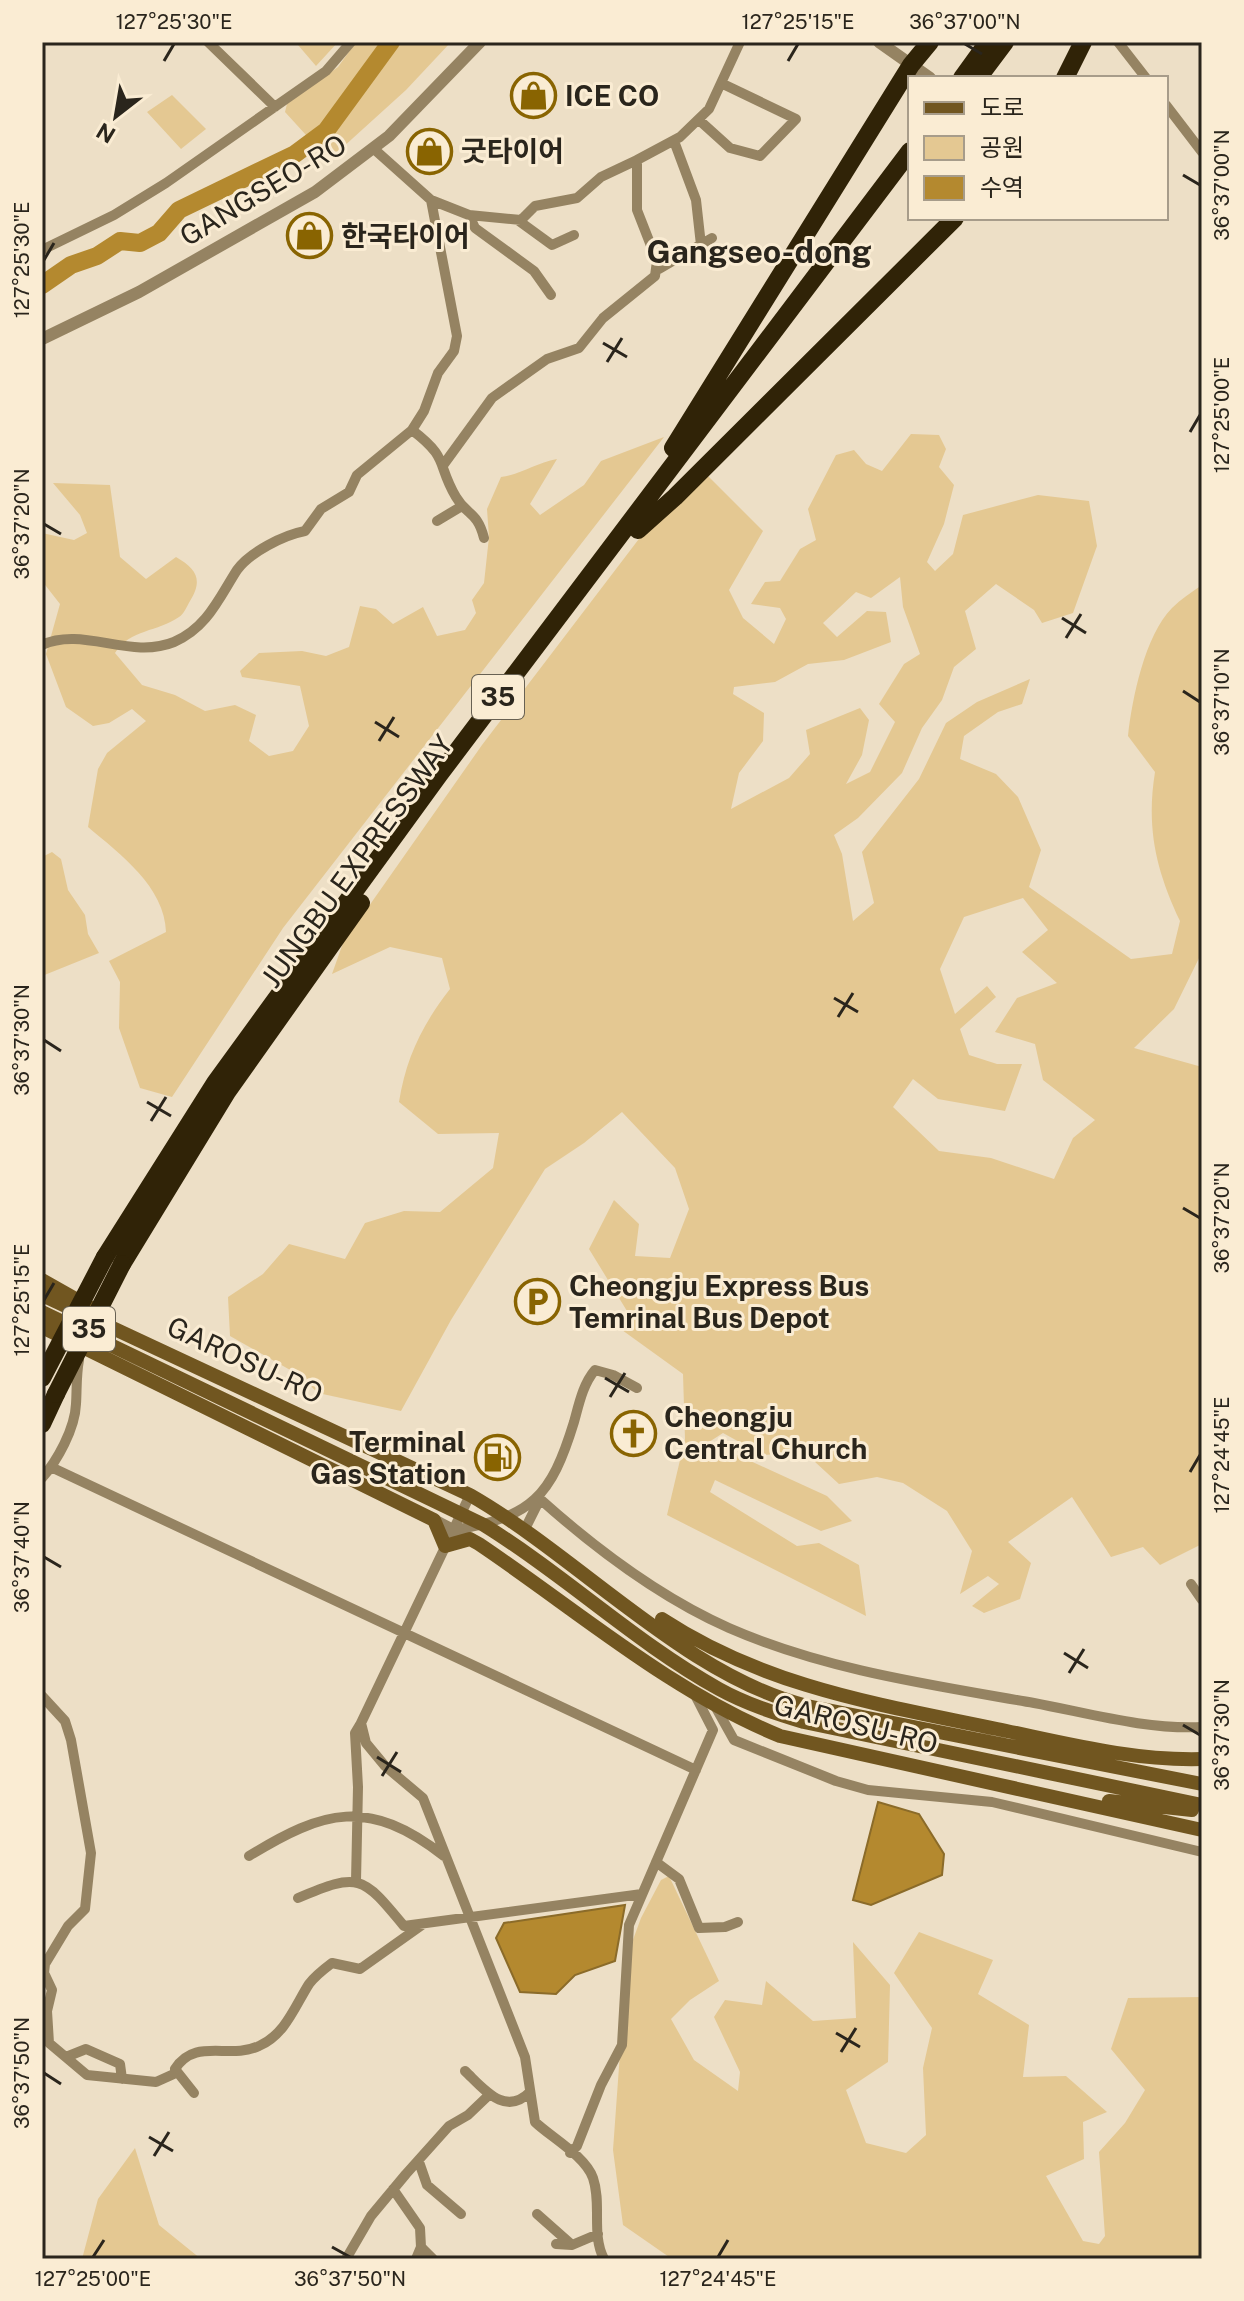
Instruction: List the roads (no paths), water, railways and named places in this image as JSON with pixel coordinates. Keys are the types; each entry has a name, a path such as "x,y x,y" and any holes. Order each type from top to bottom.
{"highway":[{"path":"634,526 911,65 930,42"},
{"path":"963,76 988,42"},
{"path":"980,76 1005,42"},
{"path":"1066,76 1083,42"},
{"name":"JUNGBU EXPRESSWAY","path":"42,1378 114,1260 227,1092 448,781 908,154"},
{"name":"JUNGBU EXPRESSWAY","path":"634,526 908,172"},
{"path":"634,526 675,497 953,220"},
{"name":"JUNGBU EXPRESSWAY","path":"42,1424 114,1260"}],"main road":[{"path":"42,1280 168,1353"},
{"name":"GAROSU-RO","path":"42,1295 470,1495 525,1529 730,1677 785,1701 1202,1784"},
{"name":"GAROSU-RO","path":"42,1312 484,1525 522,1548 682,1666 754,1706 804,1722 1202,1808"},
{"name":"GAROSU-RO","path":"42,1327 434,1520"},
{"path":"434,1520 445,1546 470,1539"},
{"name":"GAROSU-RO","path":"470,1539 694,1693 780,1736 1202,1830"},
{"name":"GAROSU-RO","path":"585,1573 718,1652 812,1689 1117,1754 1202,1759"},
{"path":"1018,1790 1053,1791 1150,1808 1202,1808"}],"street":[{"path":"208,42 275,107"},
{"path":"42,250 140,201 326,71 351,42"},
{"name":"GANGSEO-RO","path":"42,339 139,292 315,192 374,149 480,42"},
{"path":"519,221 535,206 577,198 601,177 674,141 699,120 723,84 740,42"},
{"path":"879,42 927,76"},
{"path":"1118,42 1144,76"},
{"path":"699,120 730,148 760,156 796,119 723,84"},
{"path":"1168,108 1202,152"},
{"path":"674,141 696,200 701,245"},
{"path":"374,149 431,200 469,215 519,221 552,245 574,235"},
{"path":"637,160 637,210 659,269"},
{"path":"42,645 60,636 133,647 173,642 218,605 246,561 293,533 305,531 321,509 349,492 357,475 412,430 424,411 438,373 454,351 457,336 431,200"},
{"path":"469,215 475,228 534,271 551,295"},
{"path":"444,464 482,407 547,359 579,348 603,318 641,290 659,269 712,238"},
{"path":"412,430 440,453 462,506 477,516 484,538"},
{"path":"437,521 462,506"},
{"path":"42,1478 53,1468 75,1411 74,1390 82,1346"},
{"path":"525,1529 563,1456 589,1377 595,1370 603,1370 637,1388"},
{"path":"53,1468 696,1770"},
{"path":"356,1881 355,1733 470,1495"},
{"path":"454,1530 484,1525 540,1499"},
{"path":"540,1499 608,1556 650,1585 705,1617 784,1649 850,1668 1003,1698 1156,1724 1202,1727"},
{"name":"GAROSU-RO","path":"434,1520 470,1539"},
{"path":"1191,1584 1202,1600"},
{"path":"570,2153 577,2146 601,2085 622,2045 627,1941 642,1894 713,1730 694,1693"},
{"path":"42,1696 65,1721 71,1740 73,1769 91,1853 85,1909 53,1948 43,1973 52,1990 47,2011 49,2043 87,2075 156,2082 176,2073 180,2061 200,2050 242,2054 264,2045 284,2026 311,1981 332,1963 360,1969 424,1924"},
{"path":"715,1706 734,1740 836,1781 868,1790 992,1802 1202,1852"},
{"path":"361,1723 366,1743 385,1766 419,1792 525,2057 535,2122 593,2177 598,2234 604,2259"},
{"path":"249,1856 297,1827 331,1816 357,1817 409,1834 446,1857"},
{"path":"656,1862 679,1879 699,1928 725,1927 738,1922"},
{"path":"298,1898 341,1880 356,1881 376,1892 404,1926 642,1894"},
{"path":"66,2057 86,2049 120,2064 122,2079"},
{"path":"465,2071 500,2102 511,2103 530,2092"},
{"path":"176,2073 194,2093"},
{"path":"346,2259 371,2216 393,2189 449,2126 468,2115 490,2094"},
{"path":"419,2162 427,2185 461,2214"},
{"path":"393,2189 420,2228 421,2247 416,2259"},
{"path":"537,2214 572,2245"},
{"path":"556,2244 572,2245 598,2234"},
{"path":"421,2247 433,2259"}],"water":[{"path":"878,1802 919,1814 944,1854 942,1875 871,1905 853,1900"},
{"path":"625,1905 615,1961 575,1975 556,1994 520,1992 496,1938 504,1923"}],"waterway":[{"path":"42,285 71,265 97,256 120,241 140,243 159,233 179,210 295,154 326,131 391,42"}],"place":[{"name":"ICE CO","path":"534,96"},
{"name":"굿타이어","path":"430,151"},
{"name":"한국타이어","path":"310,236"},
{"name":"Cheongju Express Bus Temrinal Bus Depot","path":"538,1302"},
{"name":"Cheongju Central Church","path":"633,1433"},
{"name":"Terminal Gas Station","path":"497,1458"}],"district":[{"name":"Gangseo-dong","path":"759,252"}]}
